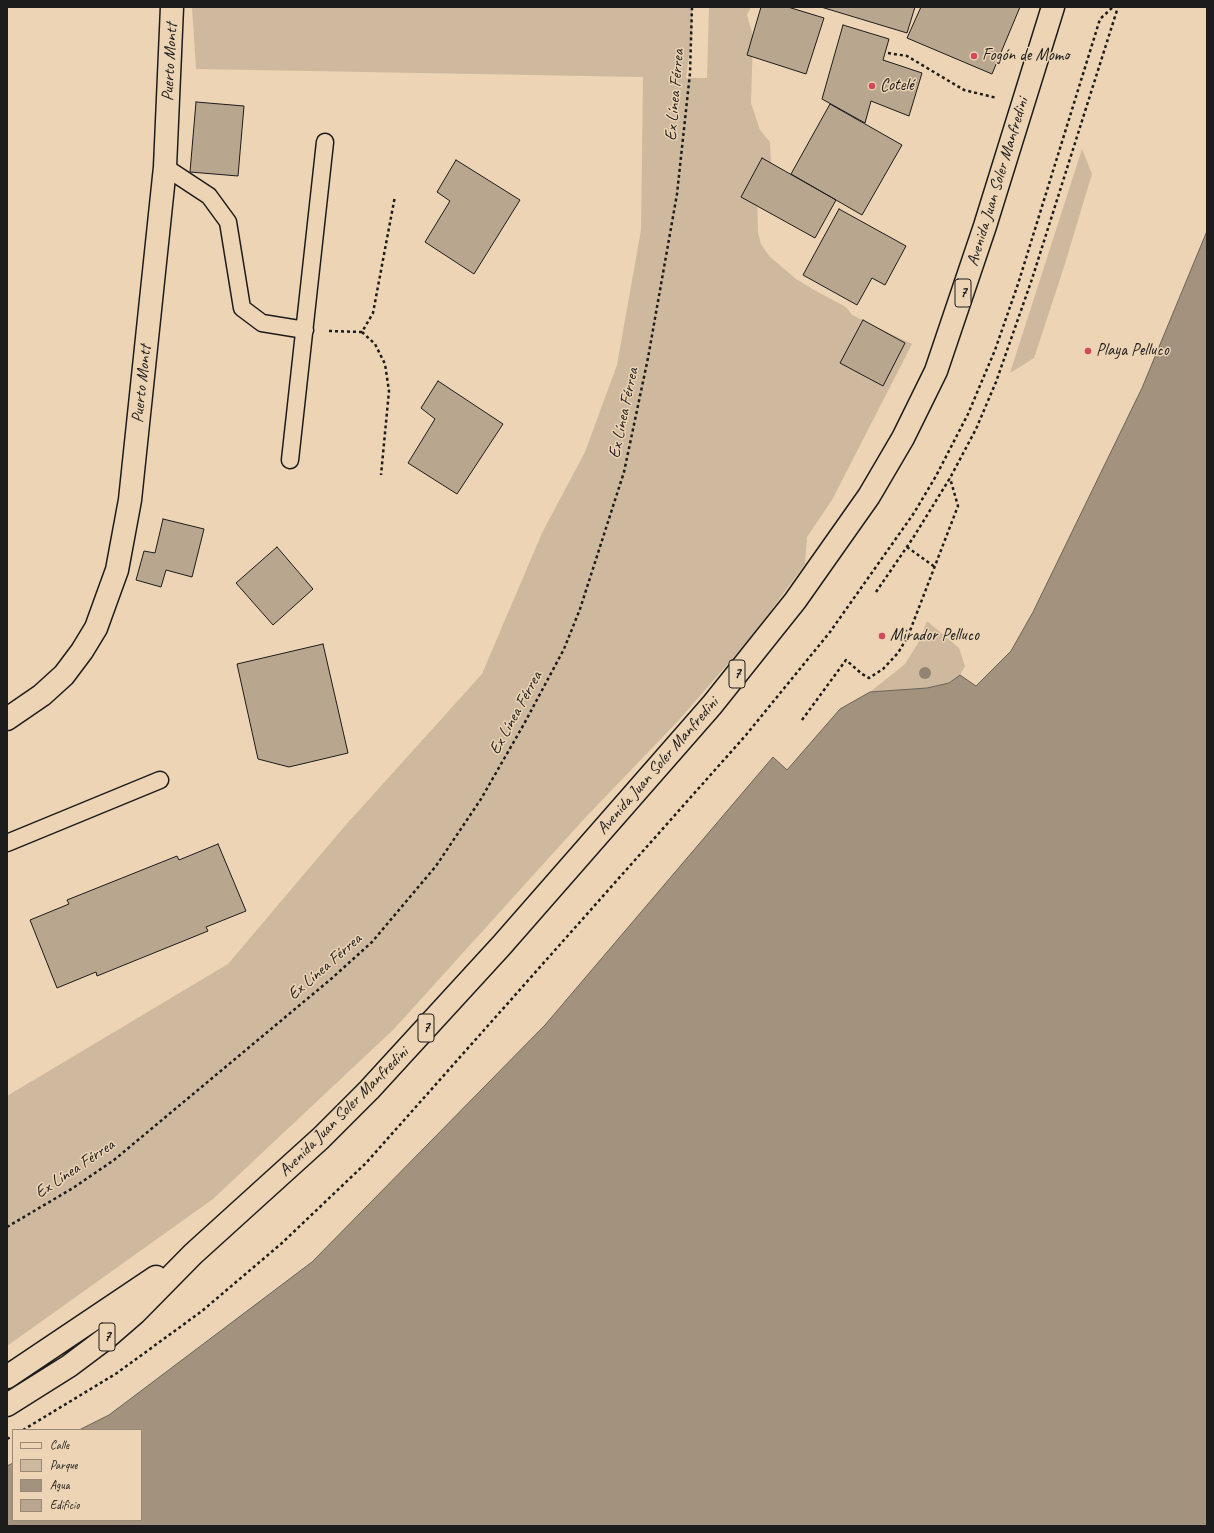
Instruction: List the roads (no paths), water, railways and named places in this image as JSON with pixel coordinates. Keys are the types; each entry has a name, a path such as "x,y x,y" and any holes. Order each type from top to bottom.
{"main road":[{"name":"Puerto Montt","path":"7,719 42,695 64,675 82,651 96,628 117,570 130,500 165,167 172,7"},
{"name":"Avenida Juan Soler Manfredini","path":"7,1405 69,1366 105,1339 135,1312 193,1254 321,1138 412,1043 500,946 712,706 827,558 869,496 903,438 936,371 982,233 1053,7"},
{"name":"Avenida Juan Soler Manfredini","path":"7,1377 193,1254"}],"lane":[{"path":"290,460 325,142"},
{"path":"165,167 209,196 228,222 242,308 262,323 305,330"},
{"path":"7,843 160,780"}],"water":[{"path":"1207,231 1207,1526 7,1526 7,1466 12,1464 12,1521 142,1521 142,1429 81,1429 109,1415 312,1262 545,1025 773,757 787,770 840,709 870,692 927,688 949,683 960,675 976,686 1011,651 1033,612 1142,388"}],"place":[{"name":"Fogón de Momo","path":"974,56"},
{"name":"Cotelé","path":"872,86"},
{"name":"Playa Pelluco","path":"1088,351"},
{"name":"Mirador Pelluco","path":"882,636"}]}
